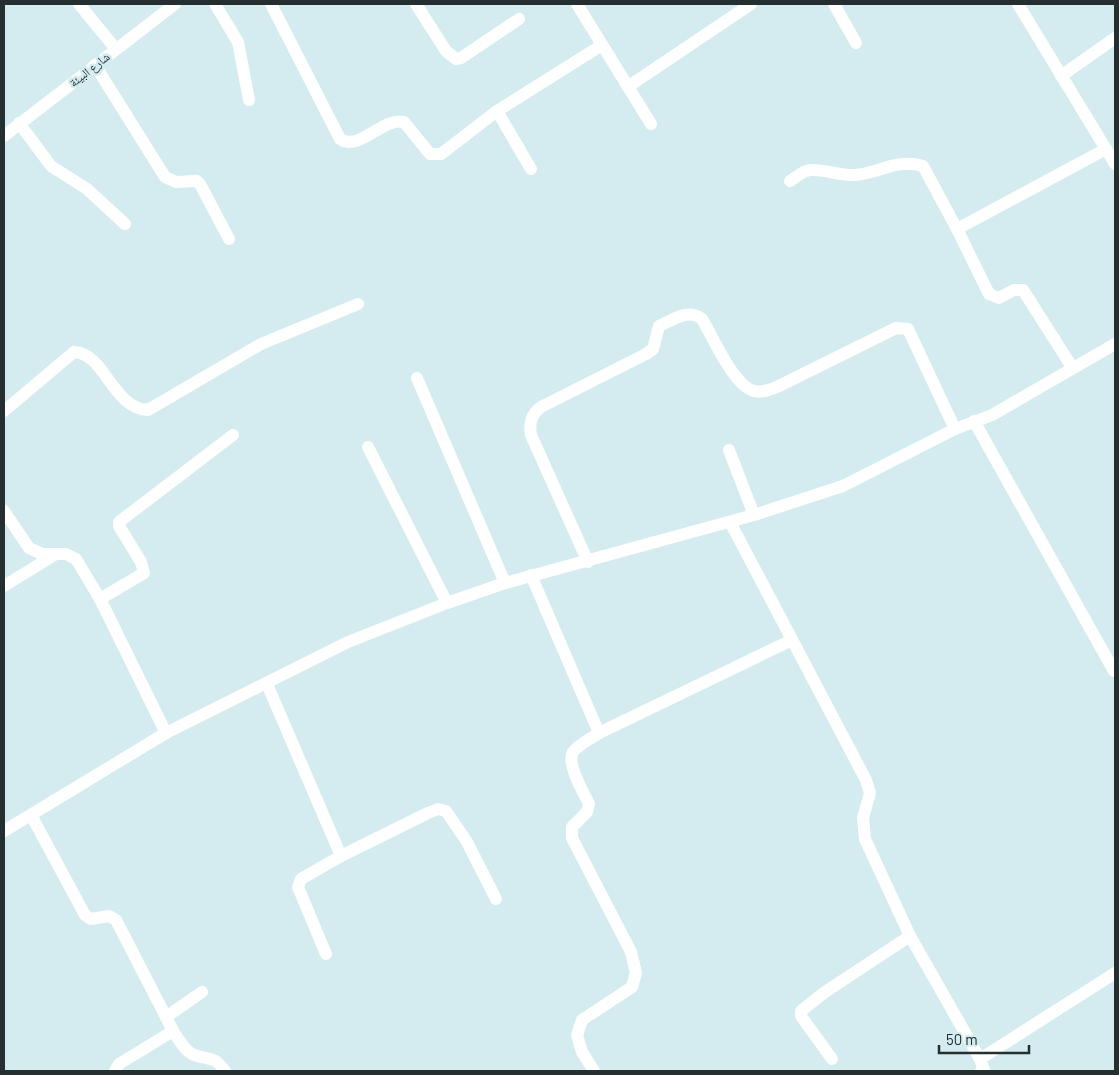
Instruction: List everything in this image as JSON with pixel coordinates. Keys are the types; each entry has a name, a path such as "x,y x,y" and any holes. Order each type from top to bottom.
{"street":[{"path":"79,4 115,48"},
{"name":"شارع البيئة","path":"9,128 175,4"},
{"path":"215,4 238,42 249,100"},
{"path":"271,4 340,139 343,141 355,141 390,122 398,120 404,122 430,154 441,154 497,111 602,45"},
{"path":"416,4 446,51 456,59 461,58 519,19"},
{"path":"577,4 651,124"},
{"path":"629,86 751,4"},
{"path":"834,4 856,43"},
{"path":"1018,4 1115,164"},
{"path":"1061,76 1115,38"},
{"path":"95,65 165,177 176,182 197,181 229,238"},
{"path":"497,111 531,169"},
{"path":"9,128 51,166 87,189 125,224"},
{"path":"957,229 1106,149"},
{"path":"790,181 806,171 812,170 843,176 857,175 893,164 916,164 923,166 989,294 999,298 1014,290 1023,290 1072,367"},
{"path":"4,412 74,352 88,356 129,404 148,410 261,344 358,304"},
{"path":"588,562 531,434 530,421 534,413 541,407 646,354 653,349 660,326 688,313 696,314 702,319 742,384 753,390 764,391 777,387 896,328 904,327 908,329 954,429"},
{"path":"4,831 166,733 348,642 447,603 505,583 730,522 843,486 954,429 992,415 1072,367 1115,344"},
{"path":"418,378 505,583"},
{"path":"974,421 1114,671"},
{"path":"100,599 144,573 141,562 119,526 119,522 233,435"},
{"path":"368,447 447,603"},
{"path":"729,450 754,515"},
{"path":"4,511 29,548 42,554 66,554 76,559 100,599 166,733"},
{"path":"730,522 866,780 870,793 863,818 862,830 910,936 982,1068 1115,973"},
{"path":"4,586 56,554"},
{"path":"531,575 599,733"},
{"path":"594,1071 582,1052 577,1035 582,1020 632,987 636,973 631,952 572,838 572,827 587,812 589,804 573,769 573,751 599,733 792,640"},
{"path":"267,684 341,856"},
{"path":"326,954 298,887 301,879 341,856 438,809 446,811 466,842 496,899"},
{"path":"31,815 84,915 91,919 109,916 116,920 173,1031 189,1052 194,1055 212,1058 225,1071"},
{"path":"832,1059 800,1016 801,1011 825,992 910,936"},
{"path":"166,1017 202,992"},
{"path":"115,1071 119,1064 173,1031"}]}
